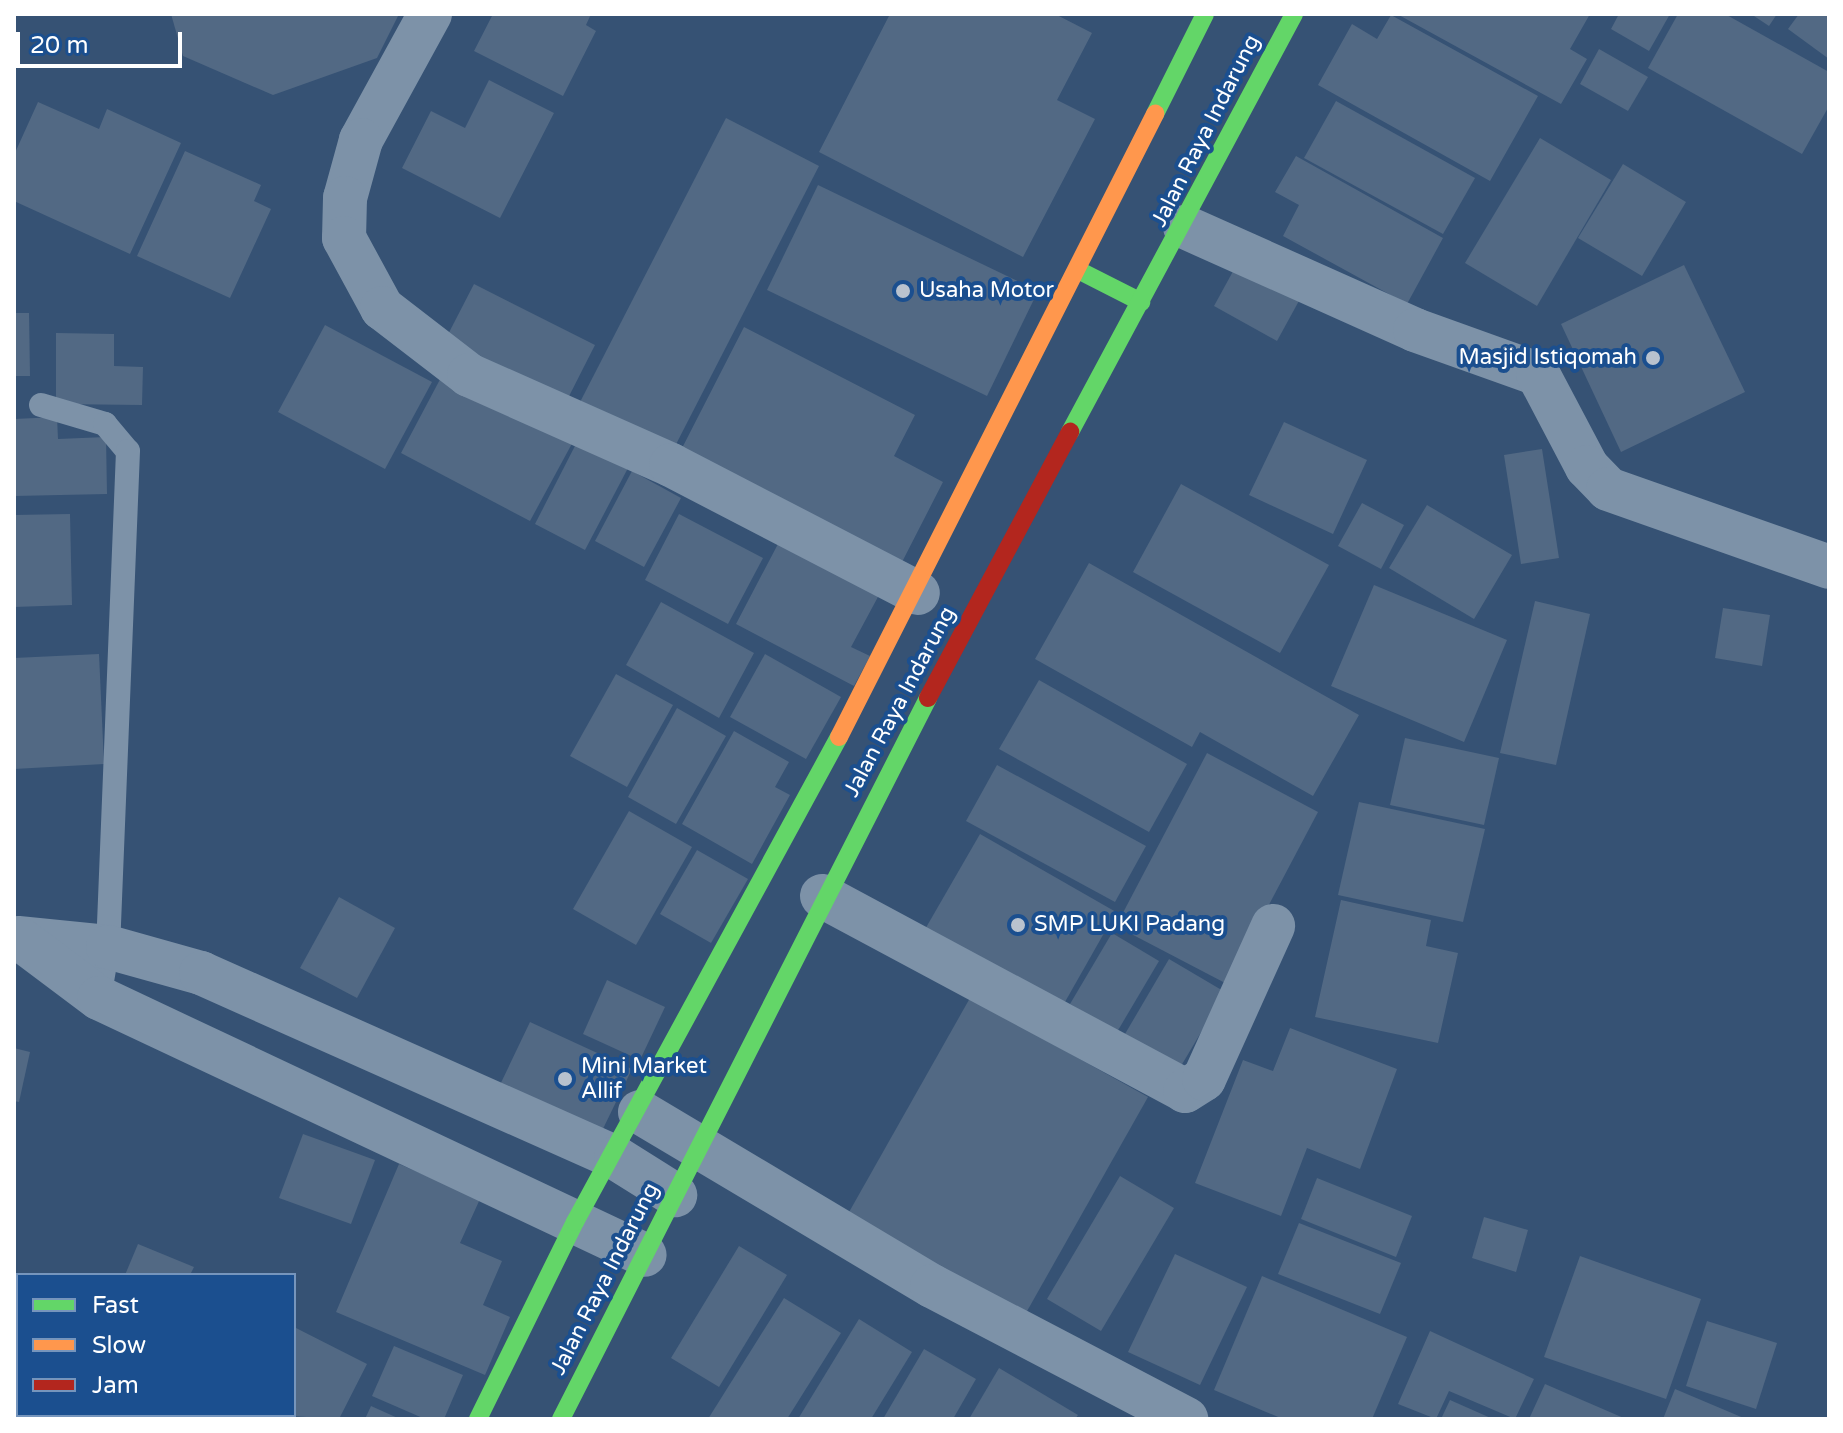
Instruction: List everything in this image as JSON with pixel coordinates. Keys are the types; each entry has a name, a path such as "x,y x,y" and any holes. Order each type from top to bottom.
{"highway":[{"name":"Jalan Raya Indarung","path":"478,1419 575,1222 616,1158 918,593 1205,14"},
{"name":"Jalan Raya Indarung","path":"561,1419 700,1150 822,896 1141,302 1185,227 1294,14"},
{"path":"1078,270 1141,302"}],"street":[{"path":"430,14 361,140 345,198 344,238 382,308 469,375 671,465 918,593"},
{"path":"1185,227 1402,324 1538,374 1587,467 1608,489 1829,567"},
{"path":"822,896 1185,1091 1204,1079 1273,926"},
{"path":"16,938 108,947 201,973 616,1158 675,1195"},
{"path":"16,938 99,998 645,1255"},
{"path":"640,1112 932,1286 1186,1419"}],"lane":[{"path":"41,405 105,424 128,451 108,947 99,998"}],"building":[{"path":"171,14 399,14 377,58 273,95 183,56"},
{"path":"493,14 591,14 586,25 596,31 563,96 474,51"},
{"path":"890,14 1055,14 1092,33 1057,100 1095,119 1023,257 819,152"},
{"path":"1397,14 1590,14 1570,49 1587,59 1561,104"},
{"path":"1619,14 1670,14 1649,51 1611,29"},
{"path":"1678,14 1725,14 1829,72 1829,106 1802,154 1648,68"},
{"path":"1751,14 1777,14 1769,26"},
{"path":"1799,14 1829,14 1829,59 1788,29"},
{"path":"1391,15 1538,96 1490,181 1318,85 1352,24 1377,39"},
{"path":"1599,49 1648,77 1628,111 1580,84"},
{"path":"489,80 554,113 500,218 402,168 431,111 465,128"},
{"path":"1336,101 1475,178 1443,234 1304,158"},
{"path":"38,102 99,129 107,109 181,143 130,254 14,201 14,155"},
{"path":"726,118 819,166 671,454 578,406"},
{"path":"1540,138 1611,180 1537,306 1465,263"},
{"path":"185,151 261,185 254,201 271,209 230,298 137,256"},
{"path":"1296,156 1443,238 1407,304 1283,236 1299,205 1275,192"},
{"path":"1623,164 1686,202 1642,276 1578,238"},
{"name":"Usaha Motor","path":"818,185 1038,291 987,396 767,290"},
{"path":"1237,264 1300,299 1277,341 1214,306"},
{"name":"Masjid Istiqomah","path":"1684,265 1745,392 1621,452 1561,324"},
{"path":"474,284 595,345 562,410 441,348"},
{"path":"14,313 29,313 30,376 14,376"},
{"path":"325,325 432,382 385,469 278,412"},
{"path":"744,327 915,415 894,456 943,482 900,566 679,454"},
{"path":"56,333 114,334 114,366 143,367 142,405 56,404"},
{"path":"445,370 575,438 530,521 401,453"},
{"path":"57,417 58,439 106,437 107,494 14,496 14,419"},
{"path":"1284,422 1367,460 1333,534 1249,495"},
{"path":"577,442 628,468 585,550 535,524"},
{"path":"1542,449 1559,558 1521,564 1504,455"},
{"path":"632,471 681,498 644,567 595,541"},
{"path":"1181,484 1329,565 1280,653 1133,572"},
{"path":"1362,503 1404,525 1381,569 1338,546"},
{"path":"1427,505 1512,555 1474,619 1389,568"},
{"path":"70,514 72,605 14,607 14,515"},
{"path":"679,514 763,558 728,624 645,580"},
{"path":"779,542 879,595 851,647 870,656 854,686 736,624"},
{"path":"1089,563 1359,715 1313,796 1200,732 1192,747 1035,659"},
{"path":"1374,585 1507,640 1464,742 1331,686"},
{"path":"1535,601 1590,614 1556,765 1500,753"},
{"path":"661,602 754,653 719,718 626,665"},
{"path":"1723,608 1770,615 1762,666 1715,658"},
{"path":"99,654 104,764 14,769 14,658"},
{"path":"765,654 841,697 806,759 730,717"},
{"path":"616,674 673,705 627,787 570,756"},
{"path":"1039,680 1187,764 1149,832 999,749"},
{"path":"677,708 726,736 676,824 628,797"},
{"path":"734,731 789,762 775,787 790,795 752,864 682,824"},
{"path":"1405,738 1499,758 1484,825 1390,805"},
{"path":"1207,753 1318,812 1227,984 1116,926"},
{"path":"997,765 1146,846 1115,902 966,821"},
{"path":"1359,802 1485,829 1463,922 1338,895"},
{"path":"629,811 692,847 636,945 573,909"},
{"name":"SMP LUKI Padang","path":"980,834 1116,912 1057,1016 920,938"},
{"path":"697,850 748,879 711,943 660,914"},
{"path":"339,897 395,928 357,998 300,968"},
{"path":"1341,900 1431,920 1426,946 1458,953 1438,1043 1315,1017"},
{"path":"1112,933 1159,961 1117,1032 1070,1004"},
{"path":"1169,959 1225,992 1181,1066 1125,1034"},
{"path":"607,980 665,1007 640,1060 583,1034"},
{"path":"970,998 1148,1097 1022,1320 844,1221"},
{"name":"Mini Market Allif","path":"530,1022 632,1069 600,1135 498,1089"},
{"path":"1290,1028 1397,1069 1360,1169 1307,1148 1281,1216 1195,1183 1243,1060 1273,1071"},
{"path":"14,1048 30,1052 19,1102 14,1101"},
{"path":"303,1134 375,1160 351,1224 279,1198"},
{"path":"399,1164 480,1199 460,1243 502,1261 483,1305 510,1317 485,1375 336,1312"},
{"path":"1120,1176 1174,1208 1101,1331 1047,1299"},
{"path":"1317,1178 1412,1216 1396,1257 1301,1219"},
{"path":"1484,1217 1528,1230 1516,1272 1472,1258"},
{"path":"1299,1223 1401,1263 1380,1314 1278,1274"},
{"path":"138,1244 194,1267 191,1273 126,1273"},
{"path":"739,1246 787,1275 719,1387 671,1358"},
{"path":"1175,1254 1247,1287 1200,1385 1128,1352"},
{"path":"1580,1256 1701,1299 1666,1399 1544,1357"},
{"path":"1262,1276 1407,1337 1372,1419 1283,1419 1214,1390"},
{"path":"784,1298 841,1333 787,1419 708,1419"},
{"path":"859,1319 912,1352 871,1419 798,1419"},
{"path":"1707,1321 1777,1343 1756,1409 1686,1386"},
{"path":"296,1328 367,1364 339,1419 296,1416"},
{"path":"1430,1331 1534,1379 1515,1419 1449,1391 1436,1419 1398,1404"},
{"path":"394,1346 463,1375 444,1419 425,1419 372,1396"},
{"path":"924,1349 976,1379 953,1419 883,1419"},
{"path":"999,1368 1078,1415 1075,1419 969,1419"},
{"path":"1545,1384 1626,1419 1529,1419"},
{"path":"1675,1389 1746,1419 1663,1419"},
{"path":"1450,1400 1493,1419 1441,1419"},
{"path":"371,1406 400,1419 365,1419"},
{"path":"245,1417 249,1419 205,1419"}],"traffic: fast":[{"path":"1155,114 1205,14"},
{"path":"1070,432 1294,14"},
{"path":"1078,270 1141,302"},
{"path":"561,1419 928,698"},
{"path":"478,1419 575,1222 839,737"}],"traffic: slow":[{"path":"839,737 1155,114"}],"traffic: jam":[{"path":"928,698 1070,432"}],"place":[{"name":"Usaha Motor","path":"903,291"},
{"name":"Masjid Istiqomah","path":"1653,358"},
{"name":"SMP LUKI Padang","path":"1018,925"},
{"name":"Mini Market Allif","path":"565,1079"}]}
